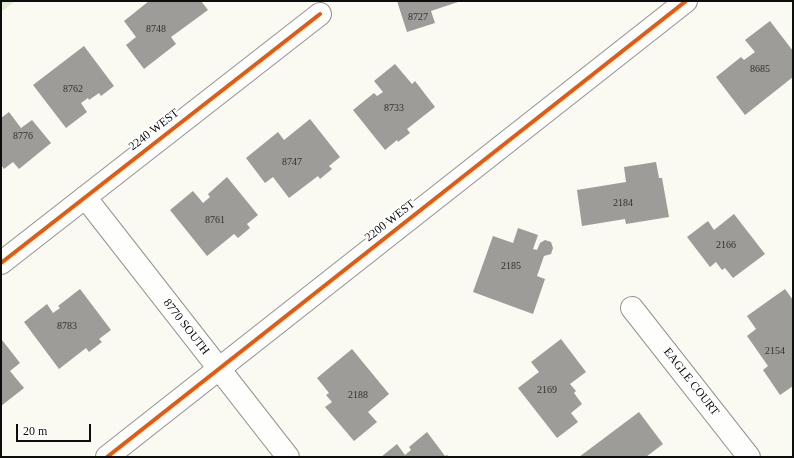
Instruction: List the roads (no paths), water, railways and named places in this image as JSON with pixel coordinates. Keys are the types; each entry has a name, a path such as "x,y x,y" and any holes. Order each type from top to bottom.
{"street":[{"name":"2200 WEST","path":"106,457 686,1"},
{"name":"2240 WEST","path":"1,263 320,14"},
{"name":"8770 SOUTH","path":"85,197 288,457"},
{"name":"EAGLE COURT","path":"632,308 749,457"}]}
